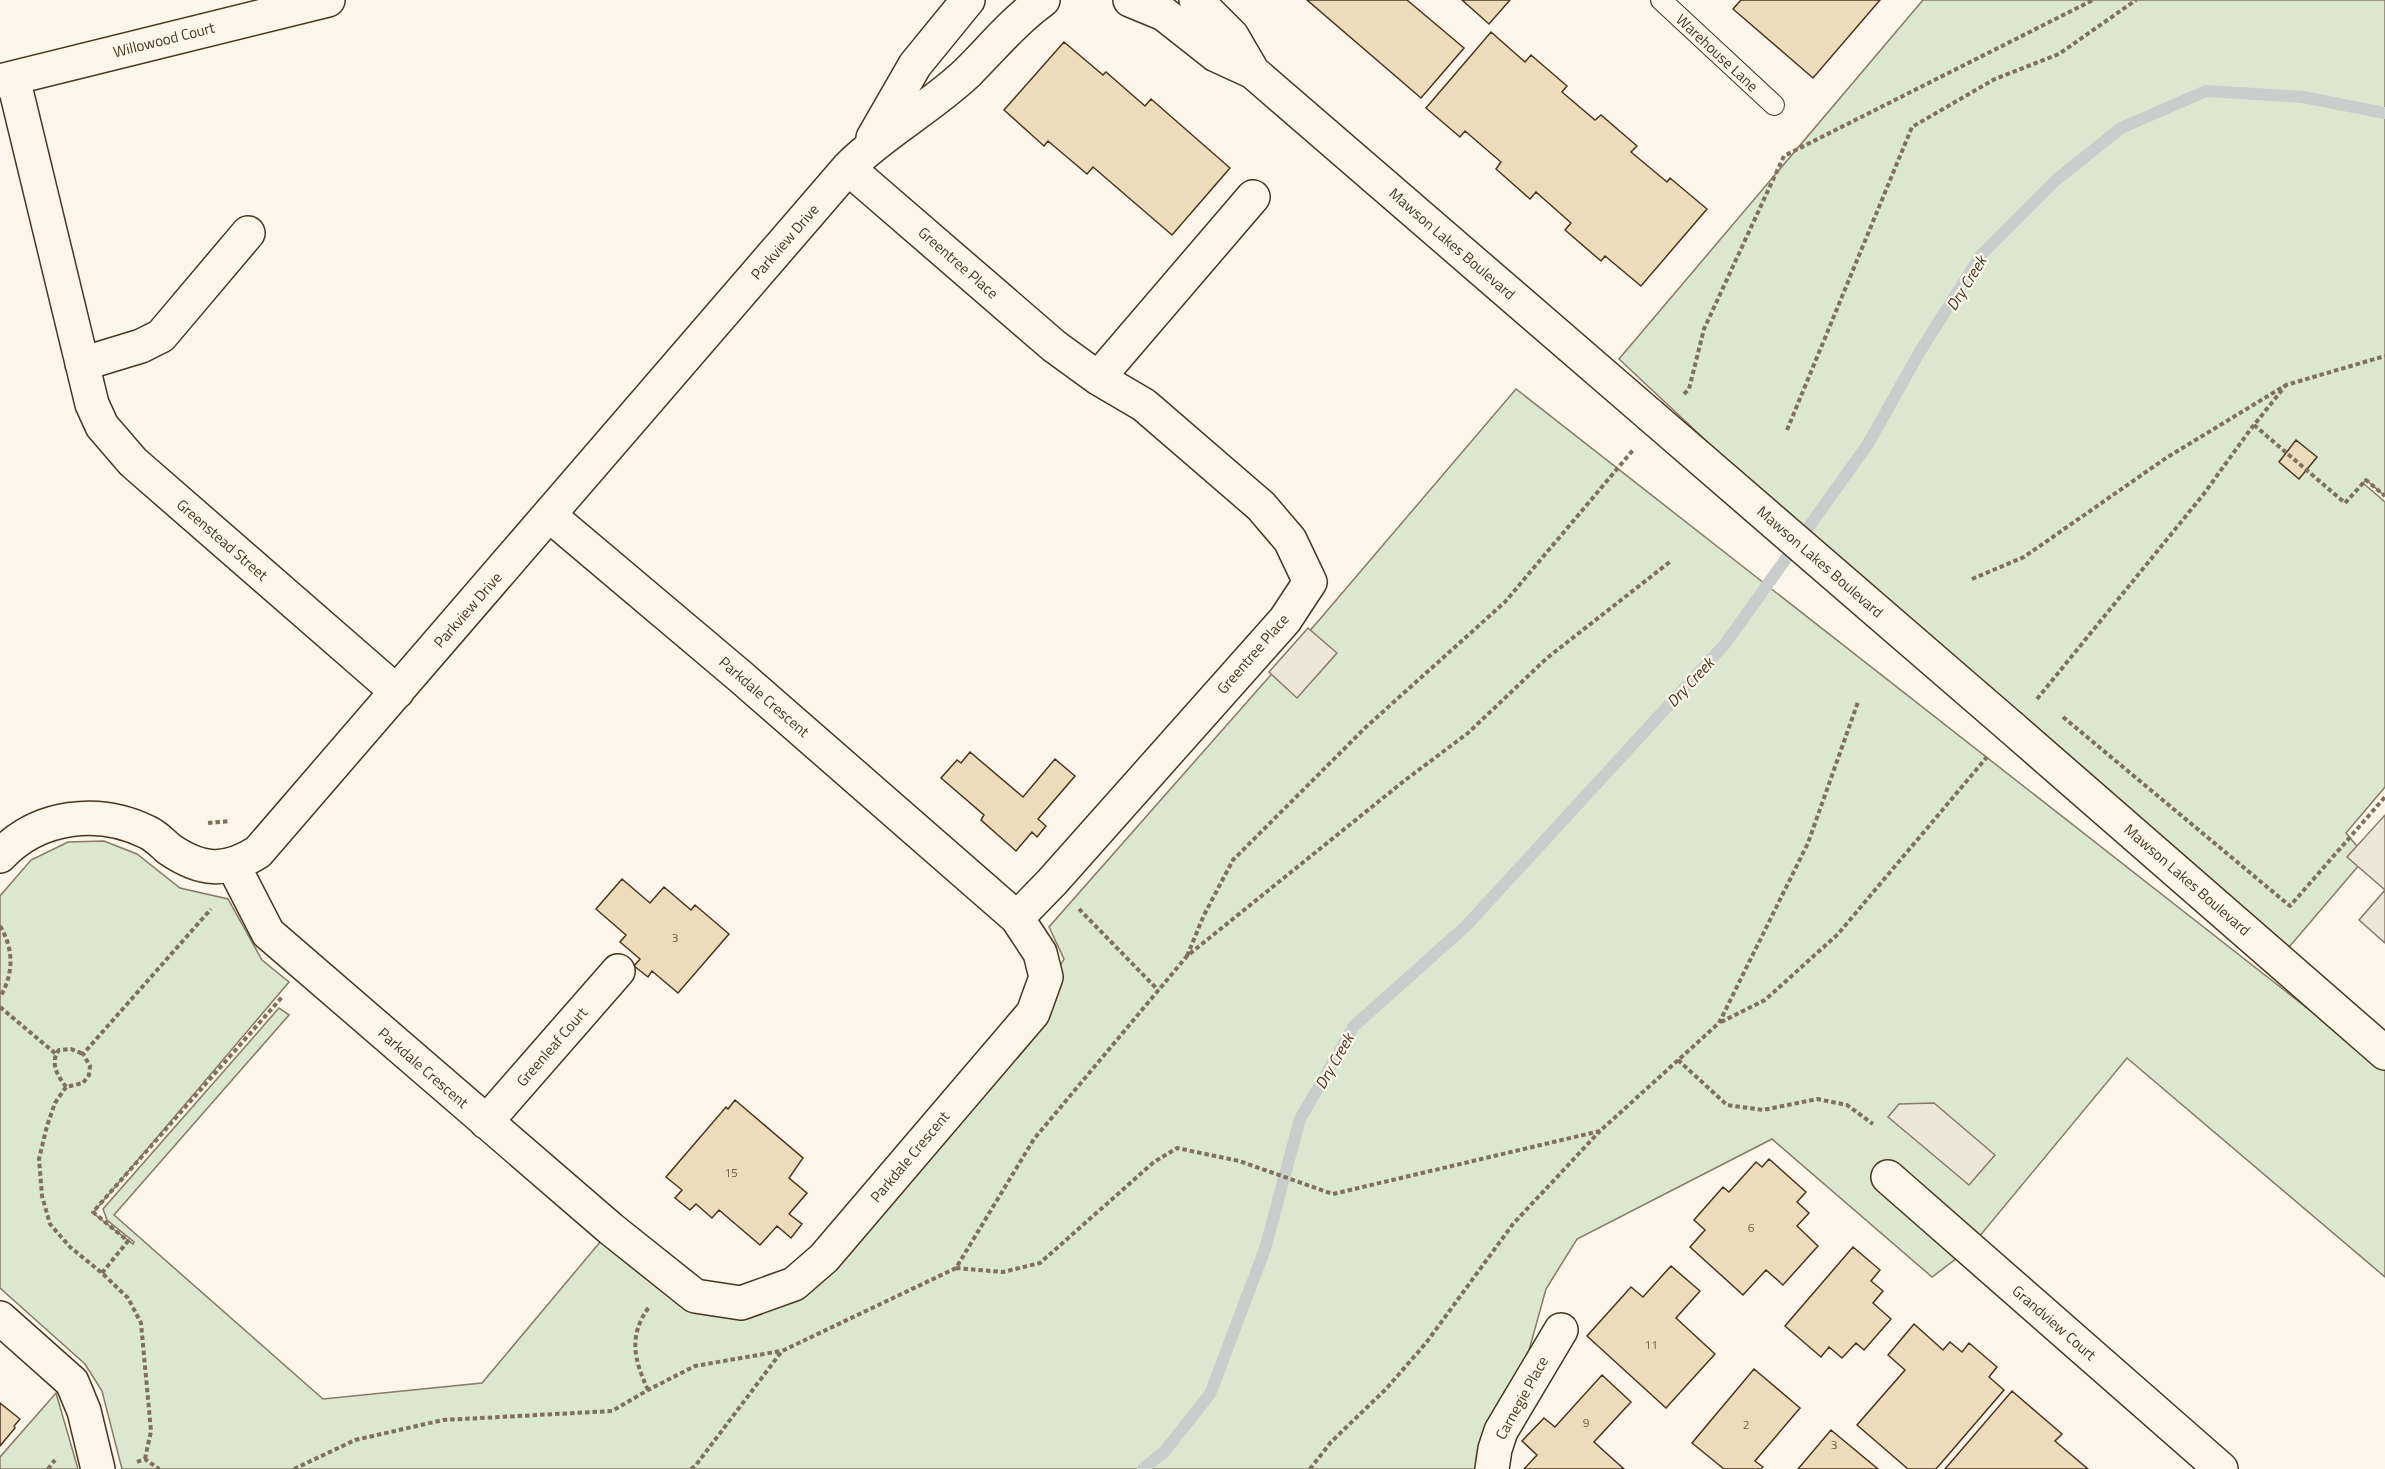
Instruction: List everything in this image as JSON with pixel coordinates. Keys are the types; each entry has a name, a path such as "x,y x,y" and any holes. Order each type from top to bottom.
{"street":[{"name":"Willowood Court","path":"7,79 328,0"},
{"name":"Parkview Drive","path":"233,865 244,861 266,844 856,160 915,65 968,0"},
{"name":"Parkview Drive","path":"856,160 966,73 1021,16 1043,0"},
{"name":"Mawson Lakes Boulevard","path":"1130,0 1164,14 1216,55 1253,72 2385,1053"},
{"name":"Mawson Lakes Boulevard","path":"1196,0 1232,36 1253,72"},
{"name":"Greenstead Street","path":"7,79 82,364 93,404 102,426 133,462 397,692"},
{"name":"Greentree Place","path":"856,160 1054,346 1098,378 1144,405 1261,506 1290,540 1310,582 1285,620 1052,882 1017,918"},
{"path":"1098,378 1252,196"},
{"path":"82,364 141,346 161,336 248,233"},
{"name":"Parkdale Crescent","path":"233,865 268,933 637,1251 695,1296 741,1303 794,1284 824,1258 1033,1013 1046,977 1040,953 1017,918 741,677 549,515"},
{"path":"0,856 24,836 51,823 79,818 100,818 129,823 144,830 178,854 199,865 222,867 233,865"},
{"name":"Greenleaf Court","path":"486,1122 618,971"},
{"name":"Grandview Court","path":"1888,1177 2221,1469"},
{"path":"0,1318 72,1382 84,1411 98,1469"},
{"name":"Carnegie Place","path":"1492,1469 1501,1431 1561,1330"}],"lane":[{"name":"Warehouse Lane","path":"1661,0 1774,105"}],"path":[{"path":"1681,398 1689,389 1704,329 1784,156 2093,0"},
{"path":"1787,430 1912,127 1995,79 2059,54 2136,0"},
{"path":"1972,579 2024,556 2166,458 2286,385 2385,356"},
{"path":"1310,1469 1331,1442 1386,1389 1420,1351 1513,1224 1600,1131 1719,1023 1765,1000 1838,934 2010,727 2039,697 2203,495 2286,385"},
{"path":"2254,425 2345,503 2366,480 2385,496"},
{"path":"1187,956 1204,915 1233,860 1366,727 1505,602 1634,449"},
{"path":"956,1268 1034,1139 1187,956 1404,781 1468,733 1547,658 1671,561"},
{"path":"2039,697 2048,704"},
{"path":"1719,1023 1808,843 1857,702"},
{"path":"2057,712 2290,906 2385,797"},
{"path":"1072,901 1158,990"},
{"path":"83,1054 211,909"},
{"path":"0,927 11,950 11,969 0,997"},
{"path":"102,1273 128,1240 93,1212 307,968"},
{"path":"0,1007 56,1054"},
{"path":"66,1087 56,1073 56,1054 59,1050 71,1049 83,1054 90,1066 90,1076 83,1083 66,1087 51,1114 39,1159 42,1196 50,1224 70,1247 128,1298 141,1323 151,1431 145,1459"},
{"path":"1678,1060 1727,1105 1763,1110 1817,1099 1847,1105 1873,1124"},
{"path":"294,1469 355,1440 443,1420 612,1411 648,1389 695,1366 782,1351 956,1268 1003,1272 1040,1263 1154,1162 1178,1148 1239,1161 1332,1194 1600,1131"},
{"path":"648,1389 636,1363 635,1331 641,1318 654,1301"},
{"path":"691,1469 782,1351"}],"green space":[{"path":"1923,0 2385,0 2385,496 2366,480 2363,483 2385,502 2385,787 2346,833 2366,857 2278,960 2011,727 1619,359"},
{"path":"1516,389 2385,1069 2385,1277 2127,1058 1969,1249 1932,1277 1772,1139 1577,1239 1546,1289 1496,1469 122,1469 102,1391 85,1364 0,1288 0,896 31,860 68,842 104,841 137,854 180,888 228,899 262,960 289,982 93,1213 133,1244 134,1242 107,1220 103,1209 279,1008 289,1015 114,1215 323,1399 482,1383 611,1229 695,1296 794,1284 1033,1013 1064,959 1049,927 1320,619"},
{"path":"56,1393 78,1469 0,1469 0,1457"}],"shaded area":[{"path":"1308,628 1337,653 1297,698 1269,672"},
{"path":"2385,815 2385,890 2347,857"},
{"path":"2385,890 2385,943 2359,920"},
{"path":"1934,1103 1995,1155 1969,1185 1888,1117 1899,1104"}],"building":[{"path":"1307,0 1407,0 1464,48 1421,98"},
{"path":"1462,0 1510,0 1489,24"},
{"path":"1741,0 1880,0 1813,78 1733,9"},
{"path":"1491,32 1525,62 1531,55 1567,86 1562,92 1595,120 1601,115 1637,146 1631,152 1667,182 1670,178 1707,209 1641,286 1605,256 1601,261 1565,230 1571,223 1536,192 1530,199 1496,169 1501,162 1465,131 1460,137 1426,108"},
{"path":"1064,42 1103,75 1106,72 1145,106 1151,99 1230,168 1172,235 1093,167 1087,174 1048,141 1044,146 1004,110"},
{"path":"2296,440 2317,457 2299,479 2279,462"},
{"path":"970,752 1023,797 1055,759 1075,776 1038,819 1046,826 1037,837 1032,832 1016,851 981,820 984,815 941,778 957,760 961,763"},
{"path":"622,879 650,903 664,887 691,910 695,905 729,934 678,993 652,971 648,977 634,966 640,959 620,942 626,935 596,909"},
{"path":"735,1100 803,1158 789,1178 807,1193 789,1214 802,1224 791,1238 777,1226 760,1245 719,1210 712,1218 696,1204 690,1210 675,1198 682,1190 666,1177 726,1107 728,1109"},
{"path":"1769,1159 1806,1192 1797,1202 1809,1213 1797,1226 1818,1246 1783,1285 1766,1270 1743,1295 1690,1247 1705,1230 1694,1220 1723,1187 1729,1192 1756,1162 1762,1167"},
{"path":"1853,1247 1880,1270 1871,1281 1883,1291 1873,1303 1891,1319 1864,1350 1856,1343 1842,1358 1829,1347 1821,1357 1785,1326"},
{"path":"1671,1266 1700,1291 1676,1318 1715,1354 1666,1408 1587,1336 1631,1287 1643,1297"},
{"path":"1914,1324 1943,1350 1950,1342 1962,1352 1969,1343 1997,1367 1989,1377 2004,1390 1936,1469 1908,1469 1857,1425 1905,1370 1888,1355"},
{"path":"1754,1369 1800,1408 1755,1461 1763,1467 1761,1469 1724,1469 1692,1443"},
{"path":"1602,1375 1631,1402 1594,1442 1624,1469 1524,1469 1537,1455 1522,1441 1544,1418 1555,1427"},
{"path":"2012,1391 2062,1434 2055,1441 2088,1469 1945,1469"},
{"path":"0,1403 20,1419 0,1446"},
{"path":"1831,1430 1878,1469 1798,1469"}],"waterway":[{"name":"Dry Creek","path":"1143,1469 1164,1452 1210,1394 1265,1249 1300,1119 1354,1026 1466,926 1725,644 1868,444 1919,353 1981,255 2056,180 2121,128 2206,91 2303,97 2385,113"}]}
